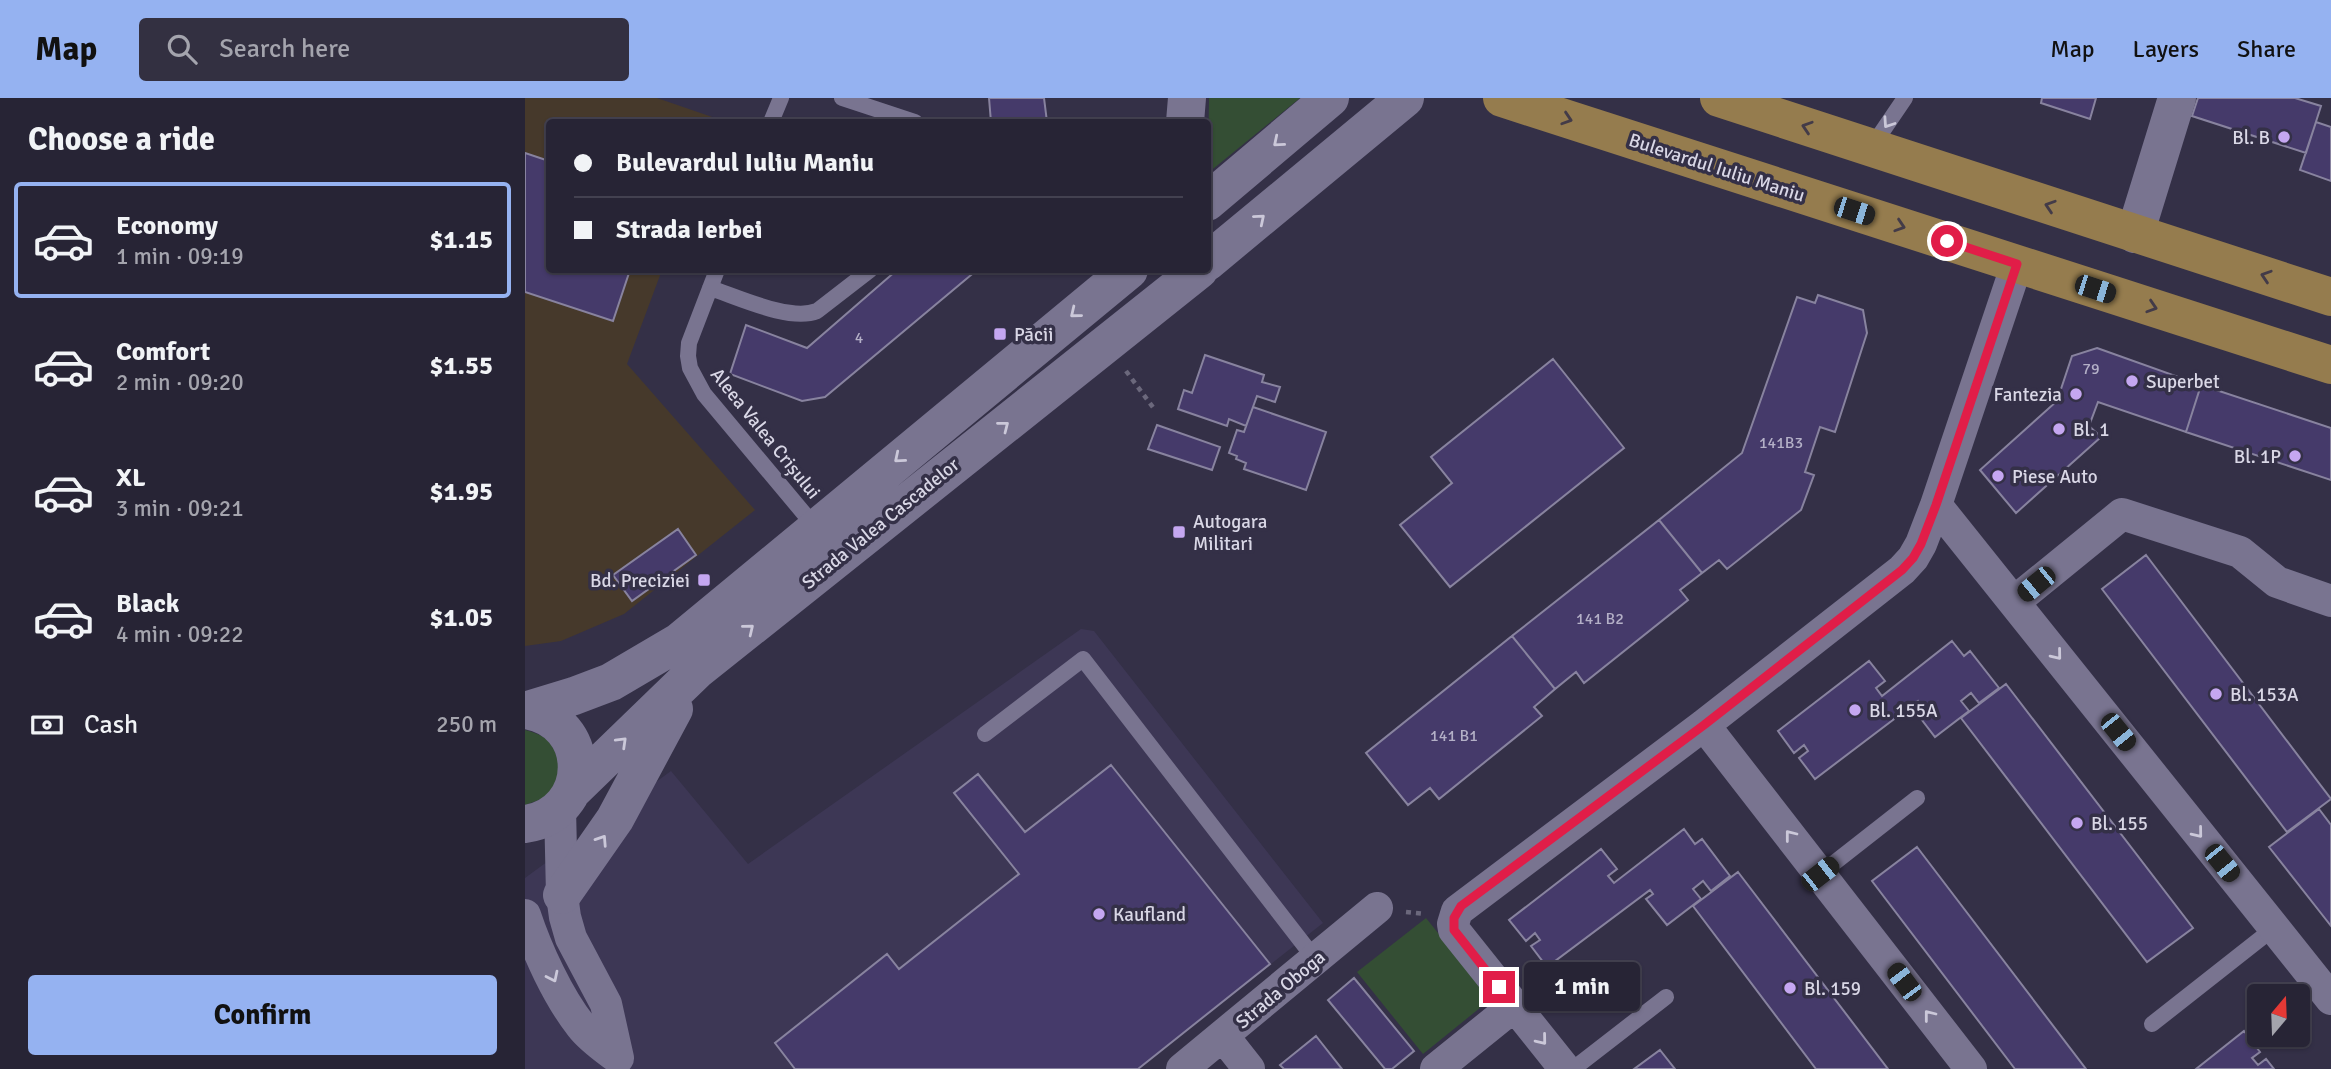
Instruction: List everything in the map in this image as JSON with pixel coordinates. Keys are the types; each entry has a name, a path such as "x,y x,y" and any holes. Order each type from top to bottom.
{"main road":[{"path":"1185,119 1187,98"},
{"path":"1211,199 1330,98"},
{"path":"1211,259 1405,98"},
{"name":"Bulevardul Iuliu Maniu","path":"1502,98 2331,365"},
{"path":"1719,98 2331,297"},
{"path":"2135,234 2176,98"},
{"name":"Strada Valea Cascadelor","path":"525,824 549,817 828,542 1125,273"},
{"name":"Strada Valea Cascadelor","path":"526,710 611,682 679,642 828,542 1195,273"},
{"path":"562,895 615,819 696,671"},
{"path":"526,710 542,714 555,722 570,739 577,760 577,775 566,799"}],"street":[{"path":"1565,1069 1454,930 1457,912 1704,725 1902,570 1913,558 1936,505 2017,264"},
{"path":"1936,505 2331,999"},
{"path":"2014,602 2122,514 2240,552 2277,582 2331,601"},
{"path":"1704,725 1971,1069"},
{"path":"566,799 562,895 571,938 606,1004 612,1064"},
{"name":"Strada Oboga","path":"1182,1069 1377,908"},
{"path":"525,915 559,991 582,1027 612,1064"},
{"path":"1436,1069 1514,1006"},
{"path":"1223,1036 1249,1069"}],"lane":[{"path":"772,119 781,98"},
{"path":"842,98 906,119"},
{"path":"1871,148 1905,98"},
{"name":"Aleea Valea Crișului","path":"716,273 689,343 688,356 695,381 828,542"},
{"path":"710,288 786,313 809,315 866,273"},
{"path":"985,734 1083,659 1315,960"},
{"path":"1820,874 1917,798"},
{"path":"2152,1024 2274,928"},
{"path":"1573,1069 1665,998"}],"path":[{"path":"1144,396 1155,410"},
{"path":"1377,908 1457,912"}],"shaded area":[{"path":"525,98 657,98 718,119 546,119 546,273 661,273 627,364 755,510 624,614 561,641 525,646"},
{"path":"1081,629 1094,631 1323,923 1138,1069 525,1069 525,878 671,771 748,864"}],"green space":[{"path":"1209,98 1300,98 1211,171 1211,119 1209,119"},
{"path":"525,730 541,736 551,745 558,759 558,776 552,790 544,797 525,805"},
{"path":"1426,918 1491,999 1423,1054 1357,972"}],"building":[{"path":"989,98 1044,98 1047,119 991,119"},
{"path":"2042,98 2096,98 2090,119 2041,103"},
{"name":"Bl. B","path":"2198,98 2295,98 2321,106 2306,153 2192,116"},
{"path":"2316,122 2331,127 2331,181 2300,170"},
{"path":"525,153 546,160 546,273 629,273 613,321 525,292"},
{"path":"894,273 973,273 825,397 802,401 730,374 746,325 807,348"},
{"path":"1818,295 1863,310 1867,333 1835,432 1820,427 1805,472 1814,475 1801,510 1727,569 1719,560 1702,573 1659,520 1742,453 1797,297 1815,303"},
{"name":"Bl. 1","path":"2097,348 2201,385 2186,432 2098,402 2089,426 2101,437 2016,513 1980,470 2057,401 2072,356"},
{"path":"1205,355 1264,375 1262,382 1280,387 1275,402 1257,396 1246,426 1229,419 1227,426 1178,409 1184,390 1192,393"},
{"path":"1553,359 1624,448 1450,587 1400,525 1452,483 1431,457"},
{"name":"Bl. 1P","path":"2201,385 2331,428 2331,480 2186,432"},
{"path":"1253,407 1326,432 1306,490 1244,469 1246,463 1229,453 1237,430 1244,432"},
{"path":"1157,425 1220,447 1212,470 1148,449"},
{"path":"1659,520 1702,573 1680,590 1688,600 1584,683 1576,672 1555,689 1512,636"},
{"path":"678,529 696,555 632,601 613,575"},
{"name":"Bl. 153A","path":"2146,555 2331,799 2287,832 2102,589"},
{"path":"1512,636 1555,689 1534,707 1542,716 1439,799 1430,788 1408,805 1366,753"},
{"name":"Bl. 155A","path":"1952,641 1964,656 1970,651 1999,688 1979,703 1971,693 1961,701 1969,711 1935,737 1915,711 1921,706 1918,701 1815,779 1799,758 1808,751 1804,745 1794,753 1778,731 1869,661 1885,681 1876,688 1882,696"},
{"name":"Bl. 155","path":"2006,684 2193,928 2147,962 1961,718"},
{"name":"Kaufland","path":"1111,765 1270,964 1138,1069 795,1069 775,1043 887,954 899,969 1019,874 954,793 978,774 1025,832"},
{"path":"2319,809 2331,825 2331,926 2269,847"},
{"path":"1684,829 1695,844 1702,839 1730,876 1711,891 1703,881 1693,889 1701,899 1667,925 1646,899 1653,894 1650,890 1547,967 1531,946 1540,940 1535,933 1526,941 1509,920 1601,849 1617,869 1608,876 1614,883"},
{"path":"1917,847 2086,1069 2015,1069 1872,881"},
{"name":"Bl. 159","path":"1738,872 1888,1069 1816,1069 1693,906"},
{"path":"1354,978 1414,1051 1392,1069 1385,1069 1328,1000"},
{"path":"2244,1031 2247,1035 2247,1047 2256,1047 2260,1052 2252,1058 2258,1065 2266,1059 2274,1069 2196,1069"},
{"path":"1316,1036 1342,1069 1284,1069 1280,1065"},
{"path":"1660,1050 1675,1069 1634,1069"}],"place":[{"name":"Bl. B","path":"2284,137"},
{"name":"Păcii","path":"1000,334"},
{"name":"Superbet","path":"2132,381"},
{"name":"Fantezia","path":"2076,394"},
{"name":"Bl. 1","path":"2059,429"},
{"name":"Bl. 1P","path":"2295,456"},
{"name":"Piese Auto","path":"1998,476"},
{"name":"Autogara Militari","path":"1179,532"},
{"name":"Bd. Preciziei","path":"704,580"},
{"name":"Bl. 153A","path":"2216,694"},
{"name":"Bl. 155A","path":"1855,710"},
{"name":"Bl. 155","path":"2077,823"},
{"name":"Kaufland","path":"1099,914"},
{"name":"Bl. 159","path":"1790,988"}],"route":[{"path":"1499,987 1454,930 1454,918 1461,906 1704,725 1902,570 1913,558 1936,505 2017,264 1947,241"}]}
